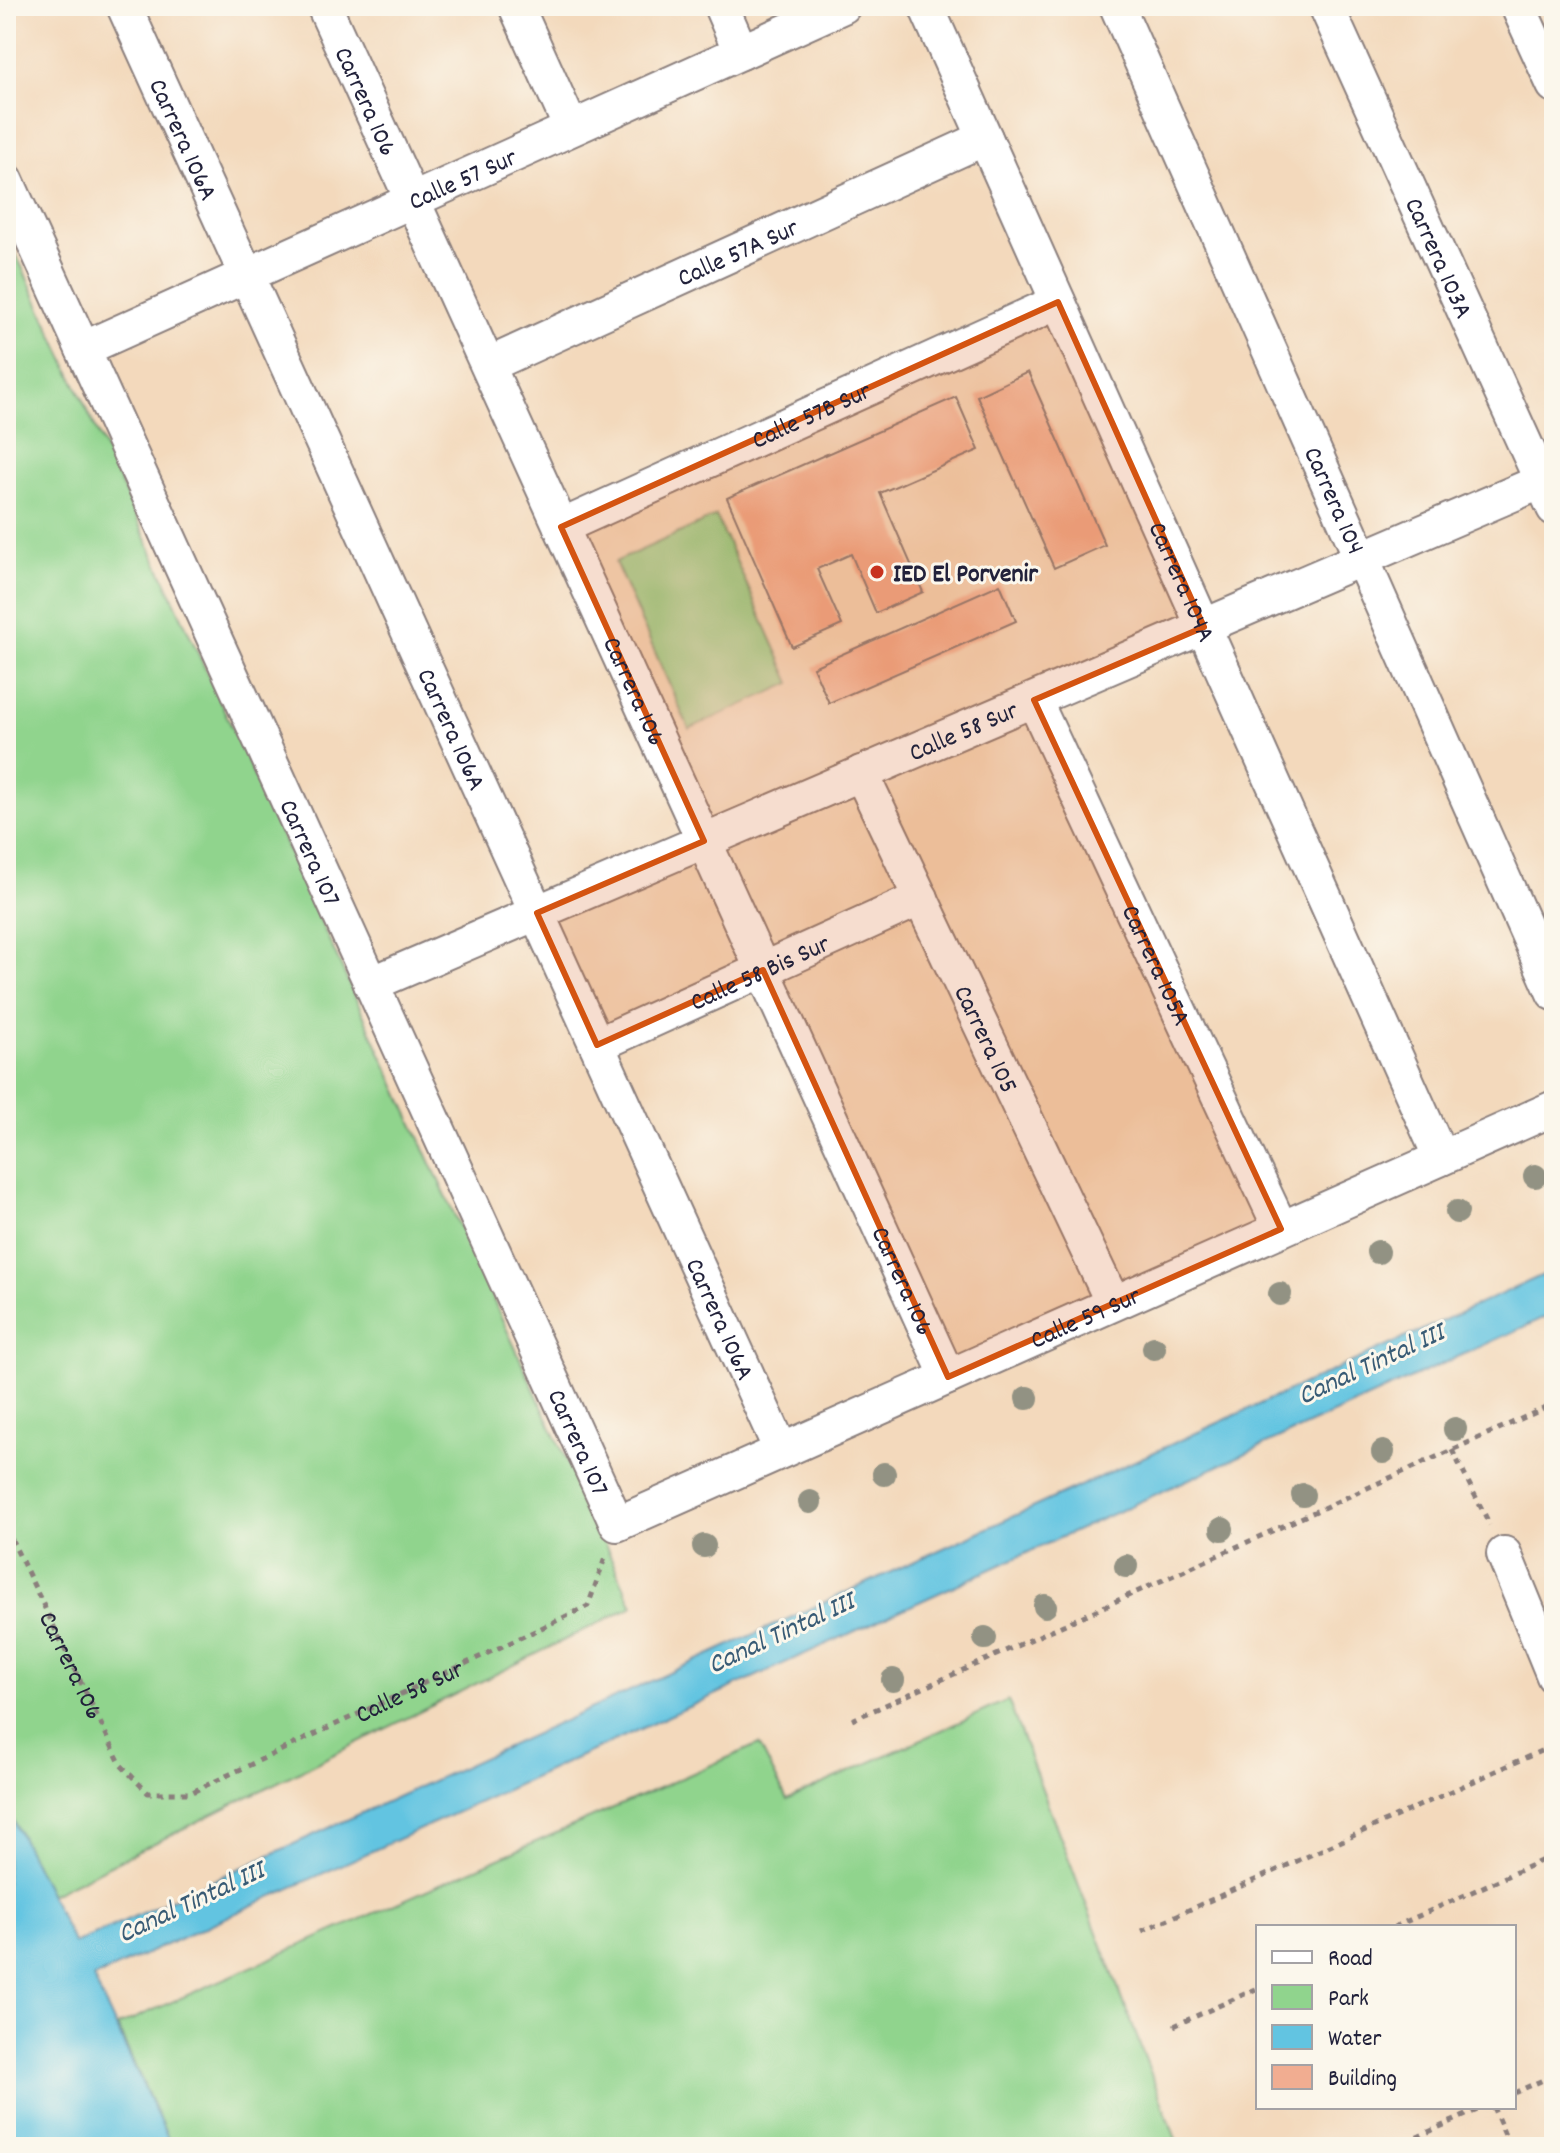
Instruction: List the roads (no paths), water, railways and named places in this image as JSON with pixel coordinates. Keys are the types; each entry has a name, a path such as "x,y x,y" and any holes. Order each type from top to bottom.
{"street":[{"name":"Carrera 106A","path":"124,6 781,1450"},
{"name":"Carrera 106","path":"324,6 948,1377"},
{"path":"516,6 571,128"},
{"path":"721,6 741,52"},
{"name":"Calle 57 Sur","path":"83,349 843,6"},
{"name":"Carrera 104A","path":"926,6 1441,1158"},
{"name":"Carrera 104","path":"1117,6 1554,993"},
{"name":"Carrera 103A","path":"1326,6 1550,488"},
{"path":"1518,6 1554,85"},
{"name":"Calle 57A Sur","path":"488,365 985,138"},
{"name":"Carrera 107","path":"6,180 617,1524"},
{"name":"Calle 57B Sur","path":"561,527 1058,302"},
{"name":"Calle 58 Sur","path":"371,984 1362,559 1550,488"},
{"name":"Carrera 105A","path":"1034,700 1281,1229"},
{"name":"Carrera 105","path":"861,773 1113,1303"},
{"name":"Calle 58 Bis Sur","path":"597,1045 921,898"},
{"name":"Calle 59 Sur","path":"617,1524 1554,1108"},
{"path":"1504,1554 1554,1676"}],"water":[{"name":"Canal Tintal III","path":"1554,1270 1554,1313 93,1978 172,2147 6,2147 6,1806 74,1944"}],"place":[{"name":"IED El Porvenir","path":"877,572"}]}
